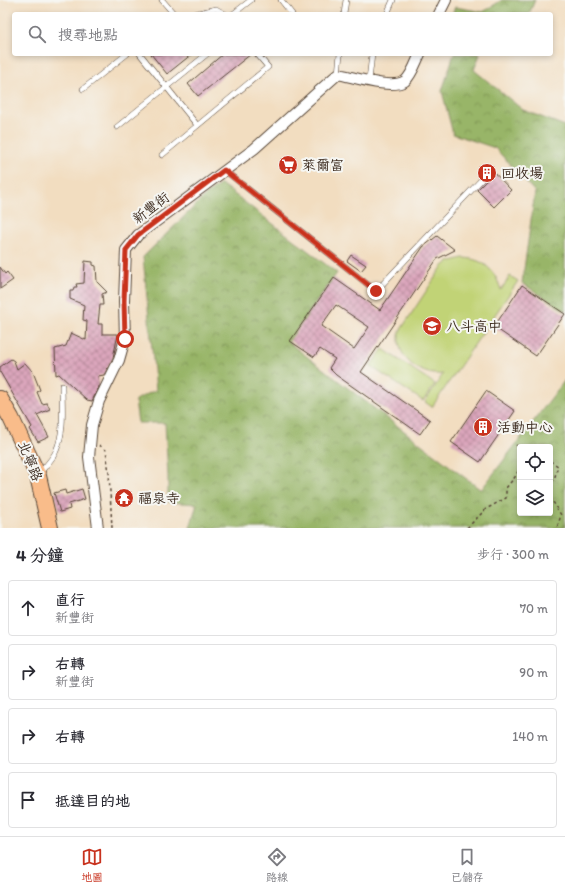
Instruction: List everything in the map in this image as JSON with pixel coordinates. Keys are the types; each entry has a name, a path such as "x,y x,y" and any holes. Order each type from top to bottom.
{"main road":[{"name":"北寧路","path":"0,399 11,418 38,476 50,528"}],"street":[{"path":"440,12 446,0"},
{"path":"338,74 395,84 405,80 419,56"},
{"name":"新豐街","path":"98,528 89,457 92,425 99,401 119,360 125,339 124,301 126,250 138,235 224,170 254,150 338,74"}],"lane":[{"path":"162,0 172,12"},
{"path":"236,12 251,0"},
{"path":"281,0 290,12"},
{"path":"344,12 346,0"},
{"path":"387,12 393,0"},
{"path":"201,12 216,8 222,12"},
{"path":"83,89 124,56"},
{"path":"142,56 167,85 197,125"},
{"path":"117,127 167,85 205,56"},
{"path":"162,155 268,67 258,56"},
{"path":"338,74 340,56"},
{"path":"369,80 372,56"},
{"path":"224,170 376,291 483,178"},
{"path":"38,476 56,452 59,442 62,424 62,386"}],"path":[{"path":"91,439 106,450 109,473 112,528"},
{"path":"553,463 558,466 553,480"},
{"path":"466,528 486,509 506,498 506,488 517,475"},
{"path":"553,502 561,516 557,528"}],"green space":[{"path":"502,0 535,0 530,12 483,12"},
{"path":"455,7 483,12 453,12"},
{"path":"453,56 479,56 474,70 523,110 565,126 565,311 522,283 535,192 495,148 453,134 442,91"},
{"path":"221,184 337,273 288,342 481,490 565,380 565,528 190,528 197,504 168,502 165,423 138,423 135,400 156,390 143,257 207,194"},
{"path":"463,258 483,263 488,267 499,283 501,290 510,276 518,281 432,407 425,402 443,374 426,372 410,363 404,356 401,349 399,340 400,331 442,267 448,262"},
{"path":"383,349 435,384 423,401 370,366"}],"building":[{"path":"153,56 190,56 167,74"},
{"path":"221,56 248,56 198,96 188,84"},
{"path":"488,166 511,190 494,207 477,190 487,180 486,175 481,173"},
{"path":"437,236 455,250 437,259 361,372 430,420 420,434 336,375 329,368 335,359 320,349 314,357 290,341 334,278 380,310 423,247","holes":["336,305 369,327 354,349 321,326"]},
{"path":"351,255 366,265 361,271 347,261"},
{"path":"85,261 93,262 93,265 96,266 97,282 107,292 102,294 103,305 100,305 98,324 102,324 102,334 118,334 113,358 104,375 98,376 99,387 92,401 87,400 59,374 56,375 55,349 66,346 71,333 86,340 87,321 83,320 84,305 70,299 70,291 73,291 74,287 77,287 76,284 84,283"},
{"path":"0,267 5,274 7,272 13,280 0,289"},
{"path":"522,285 565,314 536,356 494,327"},
{"path":"11,359 14,361 17,369 25,363 33,372 40,390 37,392 42,404 47,403 50,409 37,415 49,437 38,442 30,429 32,427 0,372 0,367"},
{"name":"活動中心","path":"486,391 515,411 480,462 451,442"},
{"path":"82,489 85,499 69,504 70,509 60,512 54,493 65,490 66,494"}],"place":[{"name":"萊爾富","path":"288,165"},
{"name":"回收場","path":"487,173"},
{"name":"八斗高中","path":"432,326"},
{"name":"活動中心","path":"483,427"},
{"name":"福泉寺","path":"124,498"}],"route":[{"path":"125,339 124,301 126,250 138,235 224,170 376,291"}]}
